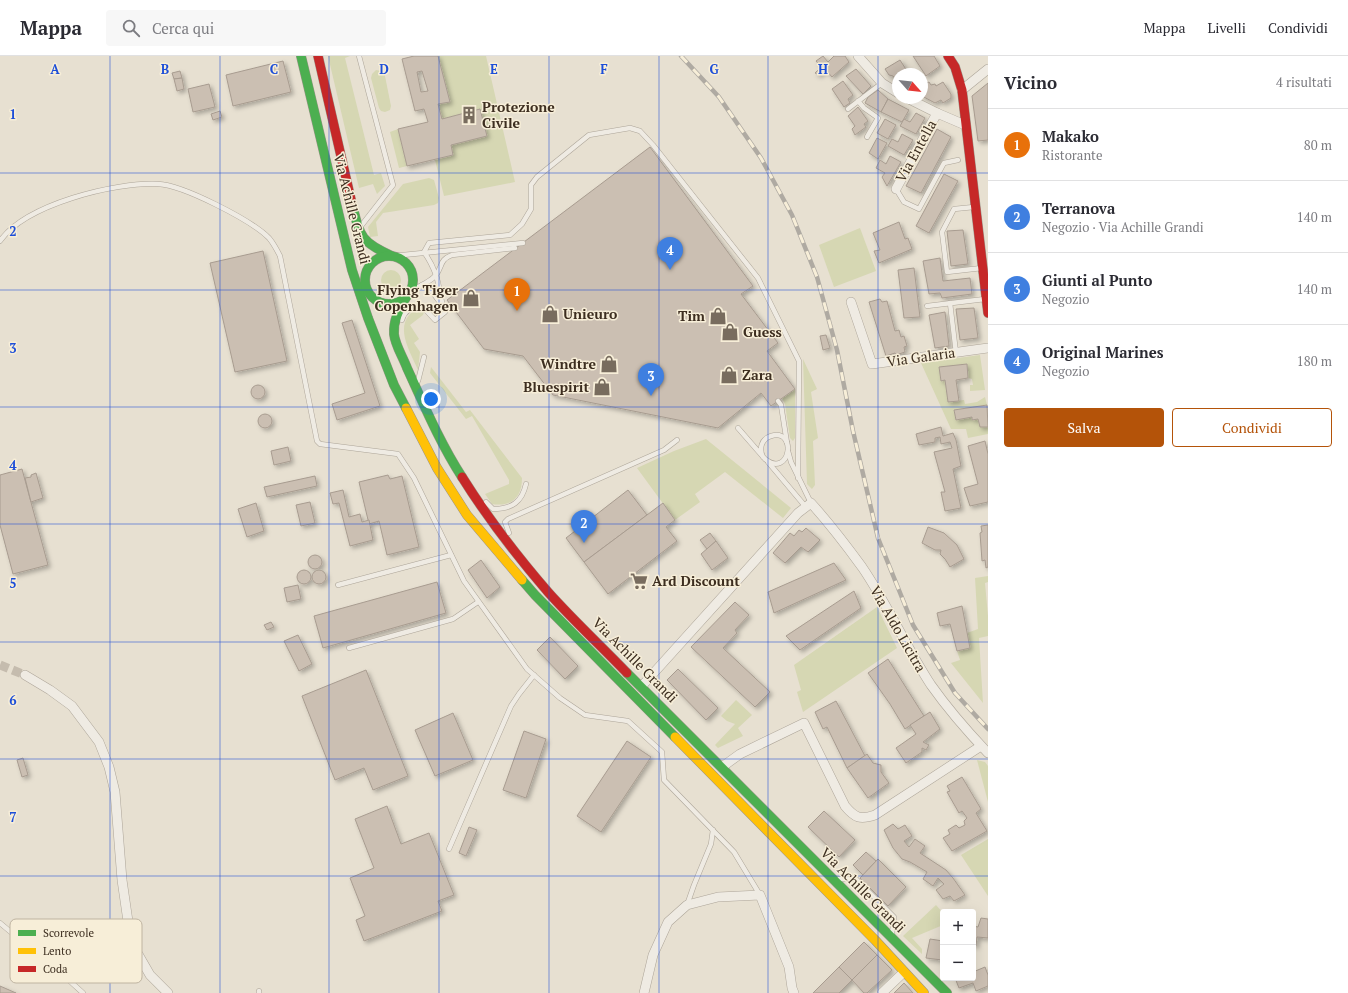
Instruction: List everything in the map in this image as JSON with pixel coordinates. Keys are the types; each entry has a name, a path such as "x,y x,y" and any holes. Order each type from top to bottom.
{"main road":[{"name":"Via Achille Grandi","path":"301,56 352,270 368,318 394,384 437,468 468,515 535,595 875,940 924,993"},
{"name":"Via Achille Grandi","path":"307,56 346,219 359,268 366,282 368,300 396,373 414,411 453,483 482,532"},
{"name":"Via Achille Grandi","path":"318,56 358,229 367,242 378,250 392,256"},
{"path":"948,56 955,67 962,90 975,207 984,253 983,268 988,313"},
{"path":"386,256 392,256 403,260 410,269 413,280 409,292 403,299 396,302 380,302 368,291 366,273 373,262 386,256"},
{"name":"Via Achille Grandi","path":"409,292 398,311 394,323 394,335 421,399 448,454 487,515 516,553 549,592 641,687 947,993"}],"street":[{"path":"858,56 882,83 892,89"},
{"path":"962,90 988,69"},
{"path":"919,104 965,125"},
{"name":"Via Entella","path":"896,189 937,113"},
{"name":"Via Galaria","path":"851,302 872,364 988,348"},
{"path":"641,687 808,504"},
{"name":"Via Aldo Licitra","path":"808,504 829,524 862,568 885,605 910,652 932,686 988,753"},
{"path":"25,675 50,690 72,706 99,742 109,767 115,792 122,880 128,919"},
{"path":"722,767 740,754 804,723 845,806 857,818 866,818 875,815 981,746"},
{"path":"644,993 653,955 668,922 687,905 718,897 760,895 789,967 794,993"},
{"path":"142,961 150,975 168,993"},
{"path":"882,993 904,972"}],"lane":[{"path":"358,229 393,185 359,56"},
{"path":"848,109 882,83"},
{"path":"858,101 864,108 878,118 867,137"},
{"path":"424,252 429,243 510,235 522,224 531,209 531,185 537,177 588,135 630,128 640,131 653,145 758,278 799,361 798,478"},
{"path":"896,189 904,202 919,209 944,163 958,160"},
{"path":"0,241 23,220 41,209 72,198 137,184 160,184 179,189 233,214 268,238 276,247 280,256 316,441 323,444 398,454 414,478 464,581 527,669 560,698 585,715 628,721 662,752 664,780 734,852 760,895"},
{"path":"975,207 954,209 942,232 947,272 983,268"},
{"path":"392,256 523,243"},
{"path":"409,292 430,281 436,275 444,259 452,255 515,248"},
{"path":"400,324 403,316 408,310 415,306 423,307 435,320 445,312 442,305 436,275 430,260 424,252"},
{"path":"422,285 431,290 442,305"},
{"path":"927,306 986,299"},
{"path":"950,303 956,353"},
{"path":"418,382 424,357"},
{"path":"413,368 430,406"},
{"path":"778,401 781,405 791,462 808,504"},
{"path":"437,418 439,437"},
{"path":"738,428 808,504"},
{"path":"764,457 761,449 762,443 766,439 772,436 777,436 783,438 787,443"},
{"path":"512,539 506,529 505,522 508,519 664,450 677,440"},
{"path":"768,462 781,462 786,457 788,451"},
{"path":"448,454 464,470"},
{"path":"472,482 480,495 493,509 501,509 514,505 522,497 526,484"},
{"path":"338,585 451,555"},
{"path":"534,566 536,578"},
{"path":"349,648 453,619 478,602"},
{"path":"449,850 511,706 534,676"},
{"path":"687,905 712,844 713,830"},
{"path":"834,879 856,879 894,917 891,938"},
{"path":"0,923 10,931"},
{"path":"72,983 83,993"}],"green space":[{"path":"328,56 350,56 345,58 374,175 381,173 385,186 377,194 373,184 359,188"},
{"path":"438,56 486,56 515,182 444,196 435,160 453,155 451,145 486,136 480,109 442,119 438,104 450,101"},
{"path":"376,70 381,71 385,76 391,106 390,110 385,112 381,111 379,108 371,78 372,74"},
{"path":"398,129 407,166 399,168 390,132"},
{"path":"429,178 434,180 439,198 438,203 434,205 383,213 376,222 378,236 370,237 368,227 403,184"},
{"path":"860,228 876,271 834,287 819,245"},
{"path":"387,270 395,270 401,276 401,284 395,290 387,290 381,284 381,276"},
{"path":"416,309 424,312 423,315 410,325 419,339 414,343 420,352 418,370 405,338 404,330 405,322 409,315"},
{"path":"980,355 985,390 970,391 970,385 973,385 972,379 968,378 967,364 940,367 941,381 945,380 948,402 964,400 965,404 977,402 985,397 987,405 954,410 956,420 972,417 973,420 978,419 980,427 988,427 988,434 968,438 966,429 951,429 921,363"},
{"path":"803,359 817,389 811,392 818,438 813,441 815,485 812,489 807,484"},
{"path":"431,367 466,412 470,410 522,478 520,491 514,500 505,504 492,504 485,494 509,484 509,480 472,416 466,419 430,373"},
{"path":"795,389 795,438 793,441 790,438 785,404 782,398"},
{"path":"706,439 791,508 783,518 725,472 695,494 700,502 675,520 637,468 674,451"},
{"path":"988,576 988,582 985,583 988,636 979,638 983,703 951,663 960,660 957,651 970,648 967,633 978,629 975,578"},
{"path":"877,607 897,648 803,712 797,692 801,690 794,665"},
{"path":"736,700 752,715 738,728 743,736 718,748 715,745 735,724 727,721 721,716"},
{"path":"977,760 985,762 988,766 988,802"},
{"path":"988,839 988,896 961,855"},
{"path":"936,905 940,910 940,926 912,938 922,949 922,954 903,936"}],"building":[{"name":"Protezione Civile","path":"414,56 438,56 450,102 438,104 442,119 480,109 487,136 451,145 453,155 407,166 398,129 428,122 424,109 415,111 402,59","holes":["422,71 428,91 421,92 417,72"]},
{"path":"823,56 828,62 834,56 845,56 849,62 832,77 826,70 819,75 815,73 821,67 816,61"},
{"path":"913,56 934,56 940,66 928,75 928,68 921,68"},
{"path":"900,60 905,68 892,68 892,76 889,75 885,69"},
{"path":"283,61 291,92 233,106 226,75"},
{"path":"856,69 871,86 863,94 846,76"},
{"path":"180,71 182,78 174,79 172,73"},
{"path":"182,78 184,89 177,91 174,79"},
{"path":"843,81 853,95 848,99 850,103 844,107 832,89"},
{"path":"928,82 931,85 935,84 936,86 943,82 951,94 951,98 943,103 941,100 935,103 928,99"},
{"path":"988,83 988,140 978,141 972,96"},
{"path":"209,84 215,107 193,112 188,89"},
{"path":"878,90 888,99 881,112 865,103 868,97"},
{"path":"888,99 892,101 892,104 898,104 909,110 902,122 881,112"},
{"path":"858,107 868,121 864,124 866,127 855,135 852,129 855,126 848,116"},
{"path":"220,111 222,117 213,120 211,114"},
{"path":"916,113 925,118 916,134 900,126 904,119 910,122"},
{"path":"885,119 896,125 888,139 877,133"},
{"path":"937,129 951,137 921,193 906,186"},
{"path":"902,134 913,140 904,155 888,146 892,139 898,142"},
{"path":"877,138 887,143 878,159 869,153"},
{"path":"650,147 753,286 741,294 778,343 767,351 795,389 771,406 761,393 718,428 553,395 523,356 484,349 447,300"},
{"path":"890,156 901,162 887,186 882,177 885,173 876,168 880,160 886,164"},
{"path":"944,174 958,181 929,233 916,226"},
{"path":"899,222 905,239 908,238 912,249 879,263 874,251 880,250 873,233"},
{"path":"963,230 968,264 951,266 947,231"},
{"path":"263,251 287,361 235,372 210,263"},
{"path":"940,258 943,281 970,278 972,294 942,298 940,293 929,294 923,261"},
{"path":"914,268 920,317 904,318 898,270"},
{"path":"880,299 882,302 887,301 895,331 899,330 901,337 904,336 907,346 904,347 905,352 886,356 869,302"},
{"path":"974,308 978,338 960,340 956,309"},
{"path":"945,312 949,346 935,348 929,315"},
{"path":"352,320 380,406 337,420 332,404 365,393 342,323"},
{"path":"826,335 830,348 823,350 820,336"},
{"path":"967,364 968,378 956,380 959,401 948,402 945,380 941,381 939,367"},
{"path":"258,385 263,387 265,392 263,397 258,399 253,397 251,392 253,387"},
{"path":"987,405 988,427 980,427 978,419 972,420 972,417 956,420 954,410"},
{"path":"265,414 270,416 272,421 270,426 265,428 260,426 258,421 260,416"},
{"path":"941,427 943,436 953,433 956,440 961,466 953,469 961,508 945,511 941,492 945,492 934,452 952,448 950,442 941,444 940,437 935,438 935,442 919,445 916,434"},
{"path":"985,441 988,454 988,502 970,506 964,488 978,484 968,446"},
{"path":"288,447 291,461 274,465 271,451"},
{"path":"22,469 48,565 13,574 0,525 0,475"},
{"path":"36,473 43,498 31,502 25,478 31,477 31,475"},
{"path":"388,475 390,479 402,476 419,547 387,555 379,521 369,524 359,482"},
{"path":"315,476 317,486 267,497 264,487"},
{"path":"343,490 349,517 360,514 362,522 369,520 373,540 350,546 339,503 333,504 330,493"},
{"path":"628,490 647,515 584,562 566,538"},
{"path":"310,502 315,523 301,526 296,505"},
{"path":"256,503 264,531 247,537 238,509"},
{"path":"663,503 675,520 666,527 677,541 608,594 584,562"},
{"path":"988,525 988,567 986,568 985,560 982,561 980,533 982,532 981,526"},
{"path":"928,527 944,533 957,545 964,559 950,567 940,554 941,550 935,550 922,543"},
{"path":"806,528 820,540 808,552 801,547 785,563 773,553 790,533 794,536 799,530 802,532"},
{"path":"710,533 716,541 707,549 700,540"},
{"path":"716,541 728,558 712,570 701,554"},
{"path":"312,555 318,555 322,559 322,565 318,569 312,569 308,565 308,559"},
{"path":"481,560 500,587 487,598 468,570"},
{"path":"834,563 846,580 774,613 768,592"},
{"path":"304,570 309,572 311,577 309,582 304,584 299,582 297,577 299,572"},
{"path":"316,570 322,570 326,574 326,580 322,584 316,584 312,580 312,574"},
{"path":"437,582 446,613 323,648 314,616"},
{"path":"298,585 301,599 287,602 284,588"},
{"path":"854,591 861,608 800,650 786,636"},
{"path":"735,602 749,615 735,630 737,633 723,648 770,692 755,707 691,647"},
{"path":"962,606 970,648 957,651 950,624 940,626 937,613"},
{"path":"271,622 274,627 267,630 264,625"},
{"path":"298,635 312,664 299,671 284,641"},
{"path":"550,637 578,666 565,679 537,650"},
{"path":"888,659 924,716 905,729 890,704 868,673"},
{"path":"678,669 718,708 706,720 667,680"},
{"path":"366,670 408,776 373,790 364,768 335,780 302,696"},
{"path":"836,701 865,756 847,768 827,727 823,729 815,712"},
{"path":"930,712 940,729 923,742 929,745 926,750 922,748 922,752 906,763 896,748 916,734 910,725"},
{"path":"453,713 473,760 435,776 415,730"},
{"path":"524,731 546,739 526,798 503,790"},
{"path":"627,741 651,757 601,832 577,816"},
{"path":"867,754 873,763 881,765 881,772 889,783 868,798 847,768"},
{"path":"23,758 28,775 22,777 17,760"},
{"path":"962,777 981,809 976,813 987,831 952,851 943,838 950,834 948,830 956,825 959,828 965,825 964,821 967,818 962,811 959,813 947,792 950,791 947,786"},
{"path":"387,806 401,844 429,833 454,895 438,901 442,911 364,941 356,920 365,916 350,878 374,868 355,819"},
{"path":"824,811 855,840 839,857 808,827"},
{"path":"893,824 898,829 905,825 912,836 904,841 909,847 915,839 925,846 920,853 946,870 965,895 954,901 950,896 943,899 936,890 944,884 938,878 933,886 923,879 927,872 902,859 893,848 884,830"},
{"path":"469,827 477,830 466,856 459,853"},
{"path":"866,852 876,861 863,875 853,865"},
{"path":"878,859 906,887 888,906 860,878"},
{"path":"981,918 988,919 988,938 977,937 976,946 976,927 978,927"},
{"path":"930,939 940,941 940,960 926,958"},
{"path":"864,942 877,955 852,980 839,967"},
{"path":"877,955 892,970 867,993 864,993 852,980"},
{"path":"839,967 852,980 839,993 813,993"},
{"path":"985,967 988,975 988,986 976,991 973,983 959,988 956,981 976,981 976,971"},
{"path":"904,983 913,993 894,993"},
{"path":"0,986 16,993 0,993"}],"tunnel":[{"path":"0,665 25,675"}],"railway":[{"path":"681,56 719,97 761,158 792,215 817,277 837,350 853,431 878,538 913,625 955,693 988,729"}],"traffic: fast":[{"path":"301,56 352,270 368,318 394,385 406,408"},
{"path":"352,204 357,224 363,237 373,246 392,256"},
{"path":"389,256 398,258 406,263 411,271 413,280 411,289 406,297 398,302 389,304 380,302 372,297 367,289 365,280 367,271 372,263 380,258 389,256"},
{"path":"408,294 398,313 395,323 394,334 396,342 433,424 462,477"},
{"path":"522,580 675,737"},
{"path":"627,673 947,993"}],"traffic: slow":[{"path":"406,408 437,468 467,515 522,580"},
{"path":"675,737 875,940 924,993"}],"traffic: jam":[{"path":"318,56 352,204"},
{"path":"948,56 955,67 962,90 988,313"},
{"path":"462,477 492,521 536,578 567,613 627,673"}],"place":[{"name":"Protezione Civile","path":"469,115"},
{"name":"Original Marines","path":"670,270"},
{"name":"Flying Tiger Copenhagen","path":"471,298"},
{"name":"Makako","path":"517,311"},
{"name":"Unieuro","path":"550,314"},
{"name":"Tim","path":"718,316"},
{"name":"Guess","path":"730,332"},
{"name":"Windtre","path":"609,364"},
{"name":"Zara","path":"729,375"},
{"name":"Bluespirit","path":"602,387"},
{"name":"Giunti al Punto","path":"651,396"},
{"name":"Terranova","path":"584,543"},
{"name":"Ard Discount","path":"639,581"}]}
